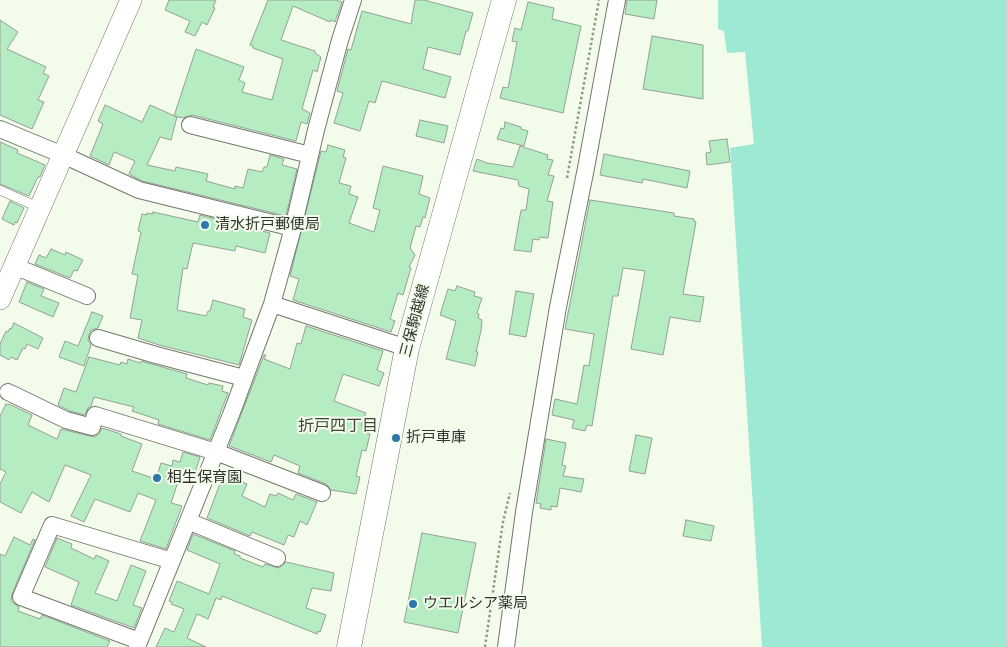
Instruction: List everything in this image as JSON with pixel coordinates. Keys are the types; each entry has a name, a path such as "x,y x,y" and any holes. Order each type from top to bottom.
{"main road":[{"name":"三保駒越線","path":"352,647 407,348 504,0"}],"street":[{"path":"87,296 5,282 40,208 131,0"},
{"path":"172,561 52,526 21,597 138,644 172,561 216,452 272,304 340,40 353,0"},
{"path":"506,647 524,512 558,307 617,0"},
{"path":"190,125 310,155"},
{"path":"0,129 63,155 139,190 293,228"},
{"path":"272,304 407,348"},
{"path":"98,338 244,378"},
{"path":"8,392 66,420 92,427 95,415 216,452 322,493"},
{"path":"188,521 277,558"}],"lane":[{"path":"0,190 40,208"}],"water":[{"path":"718,0 1007,0 1007,647 762,647 730,148 754,144 745,52 727,53 724,31 718,29"}],"building":[{"path":"169,0 216,0 213,7 215,8 207,25 202,22 195,36 185,32 190,21 165,10"},
{"path":"268,0 336,0 342,2 335,22 331,20 330,22 293,6 281,40 315,51 321,57 317,72 313,70 302,109 310,113 307,124 301,122 296,141 192,115 183,118 174,116 196,49 244,67 239,80 245,83 242,92 272,100 283,59 253,48 250,45"},
{"path":"415,0 424,0 473,13 460,55 428,47 423,69 451,77 445,98 382,81 375,103 369,101 360,131 334,123 343,93 337,91 348,49 351,50 362,11 411,24"},
{"path":"627,0 657,0 654,19 625,14"},
{"path":"528,2 554,8 552,19 581,26 563,113 500,98 503,87 508,88 517,42 512,41 515,28 521,30"},
{"path":"0,20 18,32 7,49 46,67 43,73 49,76 38,100 44,102 32,129 0,115"},
{"path":"652,36 703,45 703,99 643,89"},
{"path":"105,105 142,122 150,105 177,117 171,140 160,137 147,165 175,171 176,167 208,174 206,181 235,189 235,186 243,188 248,169 262,172 264,167 267,167 270,155 284,159 282,165 297,169 286,216 142,181 129,174 135,161 114,152 109,165 90,156 103,124 98,121"},
{"path":"420,120 448,126 444,143 416,136"},
{"path":"505,122 528,131 524,146 497,139 501,128 504,129"},
{"path":"727,139 730,162 707,165 706,153 711,152 709,141"},
{"path":"0,142 18,150 17,153 45,165 29,196 0,184"},
{"path":"328,145 345,150 343,157 346,158 339,183 351,186 349,194 358,197 349,223 374,232 380,210 373,208 383,166 423,176 419,194 430,198 425,218 423,217 420,227 416,226 410,248 415,255 409,267 411,268 403,295 398,293 390,319 395,321 391,332 293,300 299,279 290,276 321,151 326,152"},
{"path":"520,146 548,155 547,159 553,160 548,175 554,176 547,201 553,202 548,238 540,237 539,240 533,239 531,252 514,250 521,210 526,210 529,189 519,186 518,180 473,171 477,159 487,163 513,167"},
{"path":"604,154 690,171 687,188 643,179 642,183 600,175"},
{"path":"590,200 674,213 674,216 694,219 696,222 683,294 704,297 700,322 670,317 663,355 631,349 645,271 623,268 618,296 613,296 592,426 587,425 585,431 572,428 574,420 552,415 555,399 577,404 584,365 589,366 594,334 565,329"},
{"path":"10,201 24,208 17,223 15,222 14,225 2,219"},
{"path":"153,212 198,222 200,215 270,233 265,253 236,246 235,251 193,243 187,269 183,268 177,310 206,316 208,311 210,311 213,300 245,309 243,317 252,320 239,365 138,338 142,320 130,318 138,275 132,274 141,232 138,231 142,214 153,214"},
{"path":"51,249 65,255 66,252 83,260 77,271 74,270 70,278 35,264 39,255 46,258"},
{"path":"27,282 44,289 41,296 59,303 53,317 19,302"},
{"path":"457,286 475,292 474,296 482,298 477,313 479,314 478,318 482,320 475,366 446,359 456,321 440,315 448,289 455,291"},
{"path":"516,291 534,294 526,337 509,334"},
{"path":"92,312 103,316 98,328 91,330 89,335 88,340 91,345 84,366 59,357 65,341 78,346"},
{"path":"14,323 43,338 38,349 27,344 17,360 11,357 9,360 0,355 0,344 6,331 8,332 11,329"},
{"path":"306,326 383,351 377,370 384,373 379,386 343,374 334,401 366,413 361,426 367,427 366,433 370,434 366,451 362,450 356,476 360,477 356,494 331,490 326,484 298,473 300,466 274,455 271,462 229,446 264,355 266,355 264,359 290,369 297,343 301,344"},
{"path":"89,357 120,365 121,362 127,364 128,359 140,363 141,361 187,374 186,378 208,385 209,383 223,386 222,391 228,393 210,440 158,424 159,420 132,411 134,407 94,397 85,415 58,405 64,388 76,392"},
{"path":"6,404 32,415 28,425 57,439 61,429 94,437 99,434 102,428 142,444 132,471 156,479 161,463 172,466 173,460 180,462 183,452 200,457 192,483 179,479 171,503 182,506 166,549 140,541 156,500 138,493 130,512 95,499 84,522 71,516 91,475 65,465 49,502 32,492 21,513 0,502 0,484 6,472 0,469 0,416"},
{"path":"636,435 652,438 645,474 629,471"},
{"path":"546,439 566,443 562,465 566,466 563,476 584,479 581,492 560,488 557,507 551,506 551,510 540,508 541,504 536,503"},
{"path":"226,474 247,484 242,496 265,507 270,494 276,496 278,493 293,500 296,494 317,502 307,525 300,521 294,537 288,535 284,545 252,532 250,536 207,518 221,481 223,481"},
{"path":"686,520 714,526 711,541 683,536"},
{"path":"422,533 476,543 458,633 404,622"},
{"path":"193,534 235,551 234,554 240,556 240,558 263,567 265,564 279,568 286,562 334,573 331,591 312,588 306,608 326,615 320,632 318,631 317,634 222,596 221,600 216,598 208,619 197,614 187,638 206,647 156,647 165,628 174,632 184,609 171,604 172,602 169,601 177,581 209,594 220,564 187,550"},
{"path":"14,537 30,545 33,539 35,540 12,594 11,601 19,607 18,611 40,619 42,615 110,641 107,647 0,647 0,554 5,556"},
{"path":"57,538 72,544 71,548 94,559 96,555 109,561 95,593 117,601 131,565 146,571 133,605 142,608 134,628 71,605 79,582 45,567"}],"place":[{"name":"清水折戸郵便局","path":"205,225"},
{"name":"折戸車庫","path":"396,438"},
{"name":"相生保育園","path":"157,478"},
{"name":"ウエルシア薬局","path":"413,604"}],"district":[{"name":"折戸四丁目","path":"338,426"}]}
